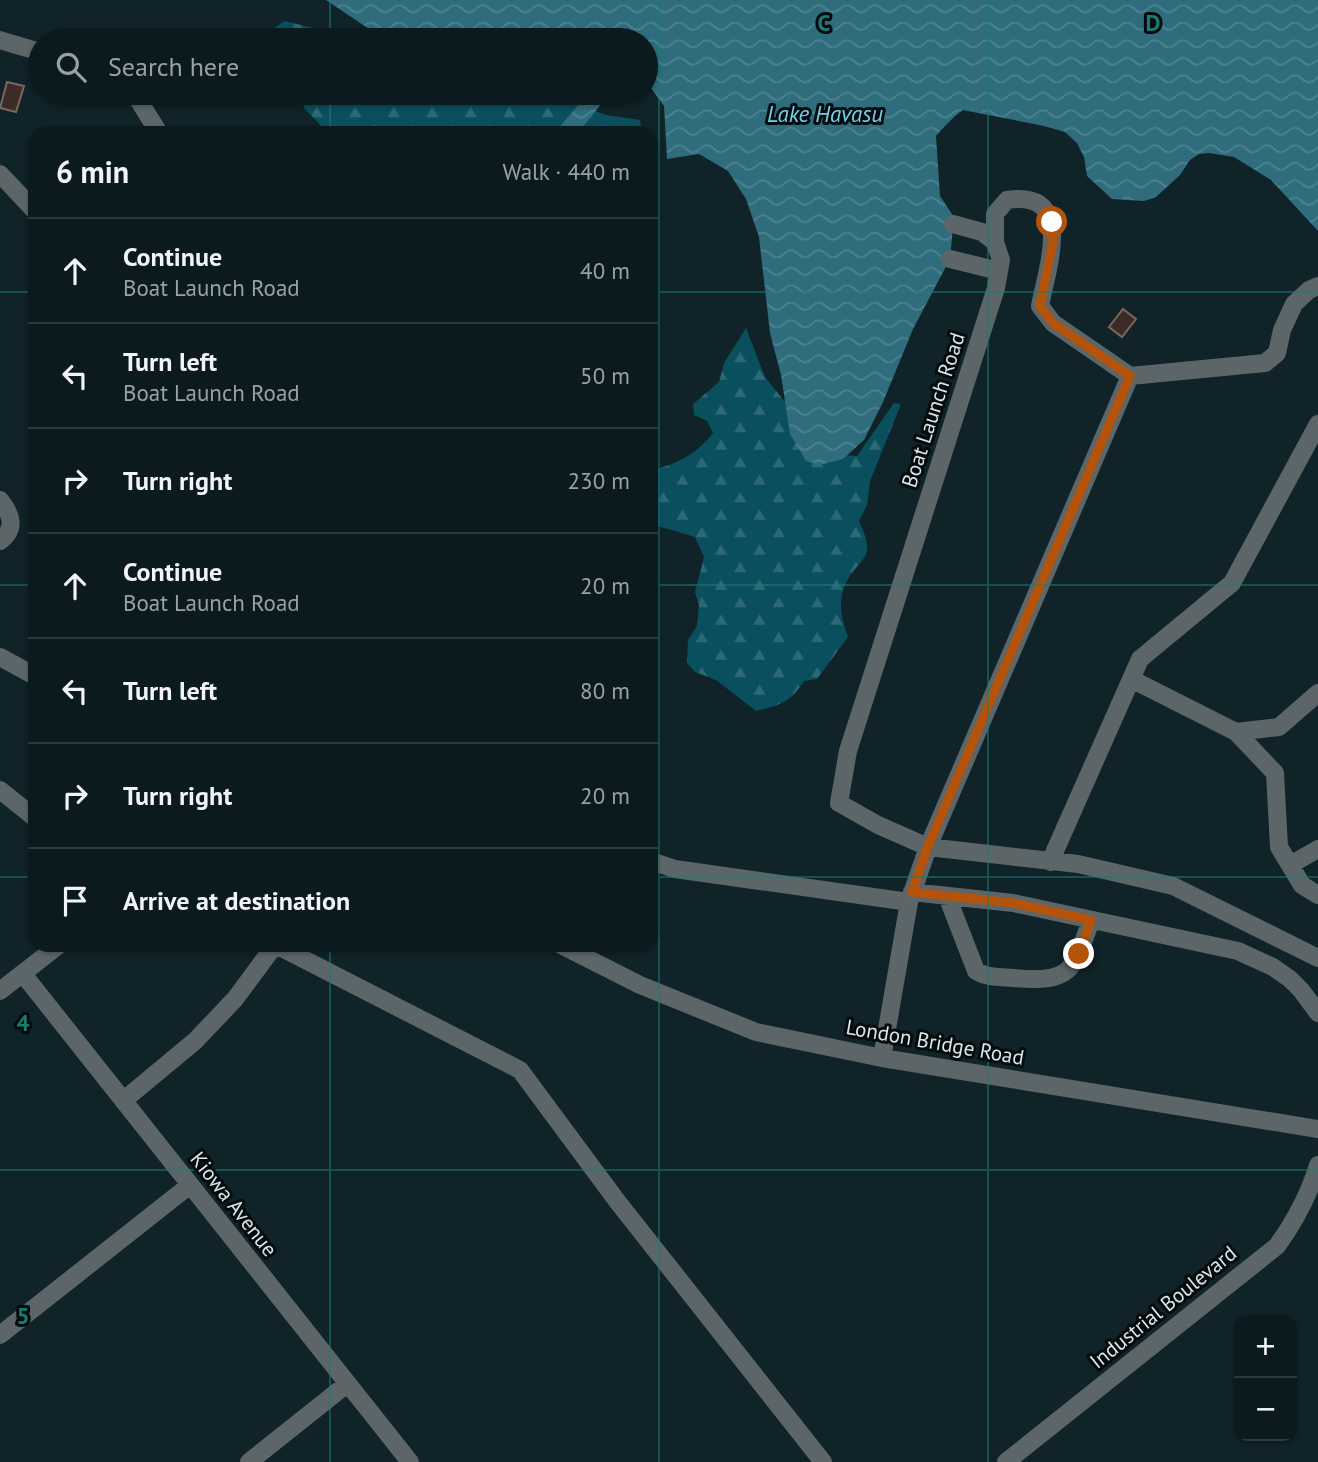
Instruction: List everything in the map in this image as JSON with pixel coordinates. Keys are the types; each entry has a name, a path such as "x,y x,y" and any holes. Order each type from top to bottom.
{"street":[{"path":"0,40 28,48"},
{"path":"142,105 155,126"},
{"path":"0,174 28,204"},
{"name":"Boat Launch Road","path":"928,846 878,825 839,803 848,751 996,288 1001,260 995,242 995,214 1006,200 1025,197 1042,206 1052,222 1053,241 1040,306 1053,323 1130,376"},
{"path":"953,225 982,232 995,242"},
{"path":"950,259 999,271"},
{"path":"882,1058 910,897 928,846 1130,376 1265,363 1277,352 1282,330 1294,304 1309,290 1318,286"},
{"path":"1050,862 1140,659 1232,583 1318,424"},
{"path":"0,500 10,512 12,524 0,541"},
{"path":"0,657 28,672"},
{"path":"1131,679 1236,732 1275,773 1279,847 1302,885 1318,895"},
{"path":"1236,732 1279,727 1318,693"},
{"path":"0,790 28,812"},
{"path":"928,846 1078,864 1173,886 1318,958"},
{"path":"1290,865 1318,849"},
{"path":"658,863 675,869 910,897 947,896 1013,903 1250,955 1290,979 1318,1013"},
{"path":"947,896 976,971 985,976 1044,981 1061,975 1079,954 1091,920"},
{"path":"0,991 50,952"},
{"path":"124,1100 195,1041 235,999 271,952"},
{"path":"290,952 520,1070 617,1201 823,1462"},
{"name":"London Bridge Road","path":"575,952 640,985 756,1032 882,1058 1318,1129"},
{"name":"Kiowa Avenue","path":"23,974 410,1462"},
{"name":"Industrial Boulevard","path":"1006,1462 1276,1246 1308,1196 1318,1165"},
{"path":"0,1335 190,1185"},
{"path":"249,1462 347,1384"}],"green space":[{"path":"285,21 313,28 274,28"},
{"path":"303,105 579,105 606,115 640,120 641,126 321,126"},
{"path":"746,328 765,377 827,454 857,456 894,403 901,404 870,481 867,505 859,521 867,542 866,554 849,577 841,599 848,637 817,679 804,681 784,702 756,711 716,680 695,672 687,663 688,640 697,626 699,605 695,592 704,557 695,537 658,526 658,468 688,456 713,433 707,421 694,415 693,404 719,382 724,363"}],"water":[{"name":"Lake Havasu","path":"326,0 1318,0 1318,231 1271,180 1234,157 1199,154 1190,160 1180,175 1156,197 1144,201 1112,199 1087,176 1084,157 1077,143 1065,132 963,110 936,136 940,196 954,217 950,259 913,329 864,440 843,459 819,465 806,461 790,434 781,375 770,333 759,237 746,199 728,171 699,154 667,159 664,106 658,98 658,28 368,28"},
{"path":"578,105 600,105 584,126 560,126"}],"building":[{"path":"7,82 24,86 16,112 0,108"},
{"path":"1123,309 1136,319 1122,337 1109,327"}],"route":[{"path":"1052,222 1053,241 1040,306 1053,323 1130,376 928,846 912,892 1013,903 1091,920 1079,954"}]}
